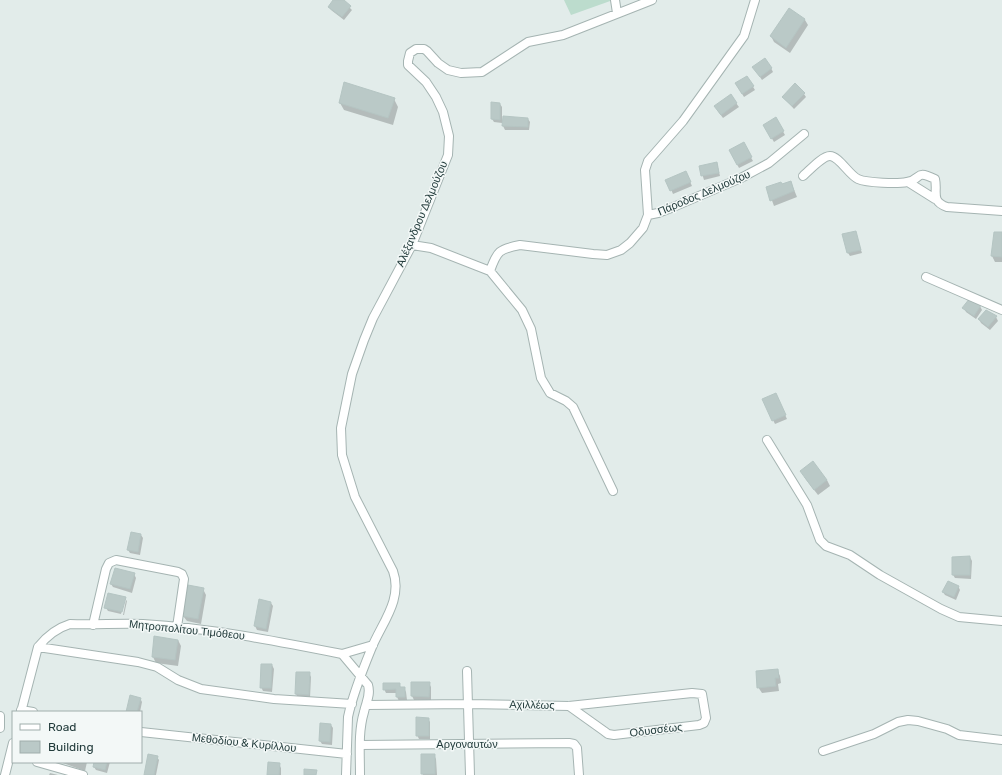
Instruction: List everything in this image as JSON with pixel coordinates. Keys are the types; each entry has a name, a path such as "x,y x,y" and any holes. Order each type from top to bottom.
{"street":[{"path":"615,0 617,13"},
{"name":"Αλέξανδρου Δελμούζου","path":"346,775 348,717 360,676 392,605 395,595 396,580 393,571 355,496 342,455 341,428 352,374 364,340 373,318 412,245 445,164 449,146 449,136 444,112 426,82 408,65 410,53 416,48 424,49 438,64 448,70 461,74 476,73 488,69 528,42 563,35 652,0"},
{"name":"Πάροδος Δελμούζου","path":"755,0 744,36 683,121 648,161 645,170 648,215 671,208 741,178 769,163 804,134"},
{"path":"803,176 824,158 829,156 835,157 858,179 878,183 908,182 921,174 924,174 935,179 936,199"},
{"path":"908,182 936,199 941,205 947,207 1002,211"},
{"path":"490,271 494,259 500,250 520,245 607,255 621,250 630,243 643,228 648,215"},
{"path":"412,245 431,248 490,271 522,310 531,329 542,378 550,393 566,401 573,407 613,491"},
{"path":"926,277 1002,310"},
{"path":"767,440 808,505 820,540 826,546 850,556 941,610 959,617 1002,621"},
{"path":"93,625 106,569 110,563 116,560 182,574 184,579 177,627"},
{"name":"Μητροπολίτου Τιμόθεου","path":"38,647 44,639 65,626 131,624 177,627 242,635 342,654"},
{"path":"360,775 362,720 370,689 342,654 373,645"},
{"path":"21,711 38,647 152,665 178,680 201,689 274,699 352,704"},
{"path":"467,671 470,775"},
{"name":"Αχιλλέως","path":"366,705 469,704 569,706 698,693 702,694 706,718 704,723"},
{"name":"Οδυσσέως","path":"569,706 608,734 614,735 699,725 704,723"},
{"path":"0,716 0,728"},
{"path":"823,751 874,734 898,722 908,720 942,727 960,735 1002,740"},
{"name":"Μεθοδίου & Κυρίλλου","path":"142,732 346,754"},
{"name":"Αργοναυτών","path":"360,745 574,744 576,748 579,775"},
{"path":"5,775 12,755"},
{"path":"41,763 83,775"}],"green space":[{"path":"564,0 613,0 571,15"}],"building":[{"path":"333,0 344,0 351,6 342,17 328,7"},
{"path":"789,8 805,19 786,48 770,36"},
{"path":"765,58 772,68 760,77 752,67"},
{"path":"747,76 754,86 742,94 735,83"},
{"path":"344,82 395,98 388,118 339,103"},
{"path":"795,83 805,93 792,106 782,97"},
{"path":"731,94 737,103 721,115 714,106"},
{"path":"491,102 500,103 500,120 491,119"},
{"path":"503,116 528,118 528,127 502,126"},
{"path":"776,117 784,131 771,139 763,125"},
{"path":"744,142 752,157 737,165 729,150"},
{"path":"717,162 719,173 701,176 699,166"},
{"path":"686,171 691,182 670,191 665,180"},
{"path":"791,181 794,191 770,201 766,187 781,182 782,184"},
{"path":"856,231 861,250 847,253 842,234"},
{"path":"994,232 1002,232 1002,257 991,256"},
{"path":"970,298 981,305 974,316 962,308"},
{"path":"986,310 997,316 988,327 978,319"},
{"path":"776,393 786,415 772,421 762,399"},
{"path":"813,461 827,480 814,490 800,471"},
{"path":"131,532 141,534 138,552 127,550"},
{"path":"970,556 970,575 952,575 952,557"},
{"path":"115,568 135,573 130,589 110,584"},
{"path":"948,581 959,586 954,597 942,592"},
{"path":"188,585 204,588 198,619 182,616"},
{"path":"108,593 126,597 122,612 104,608"},
{"path":"259,599 271,602 266,629 254,626"},
{"path":"154,636 178,640 175,660 152,657"},
{"path":"261,664 272,664 271,688 260,688"},
{"path":"778,669 779,678 775,678 776,686 757,688 756,671"},
{"path":"296,672 310,672 309,695 295,694"},
{"path":"411,682 430,682 429,697 411,696"},
{"path":"383,683 400,683 400,687 405,687 405,697 396,697 396,689 383,690"},
{"path":"130,695 141,698 137,711 126,711"},
{"path":"416,717 429,718 429,736 416,736"},
{"path":"320,723 331,724 330,742 319,741"},
{"path":"148,754 158,756 154,775 144,775"},
{"path":"421,754 435,754 435,774 421,774"},
{"path":"268,762 280,763 279,775 267,775"},
{"path":"94,763 107,763 105,770 93,767"},
{"path":"304,769 317,770 316,775 304,775"}]}
